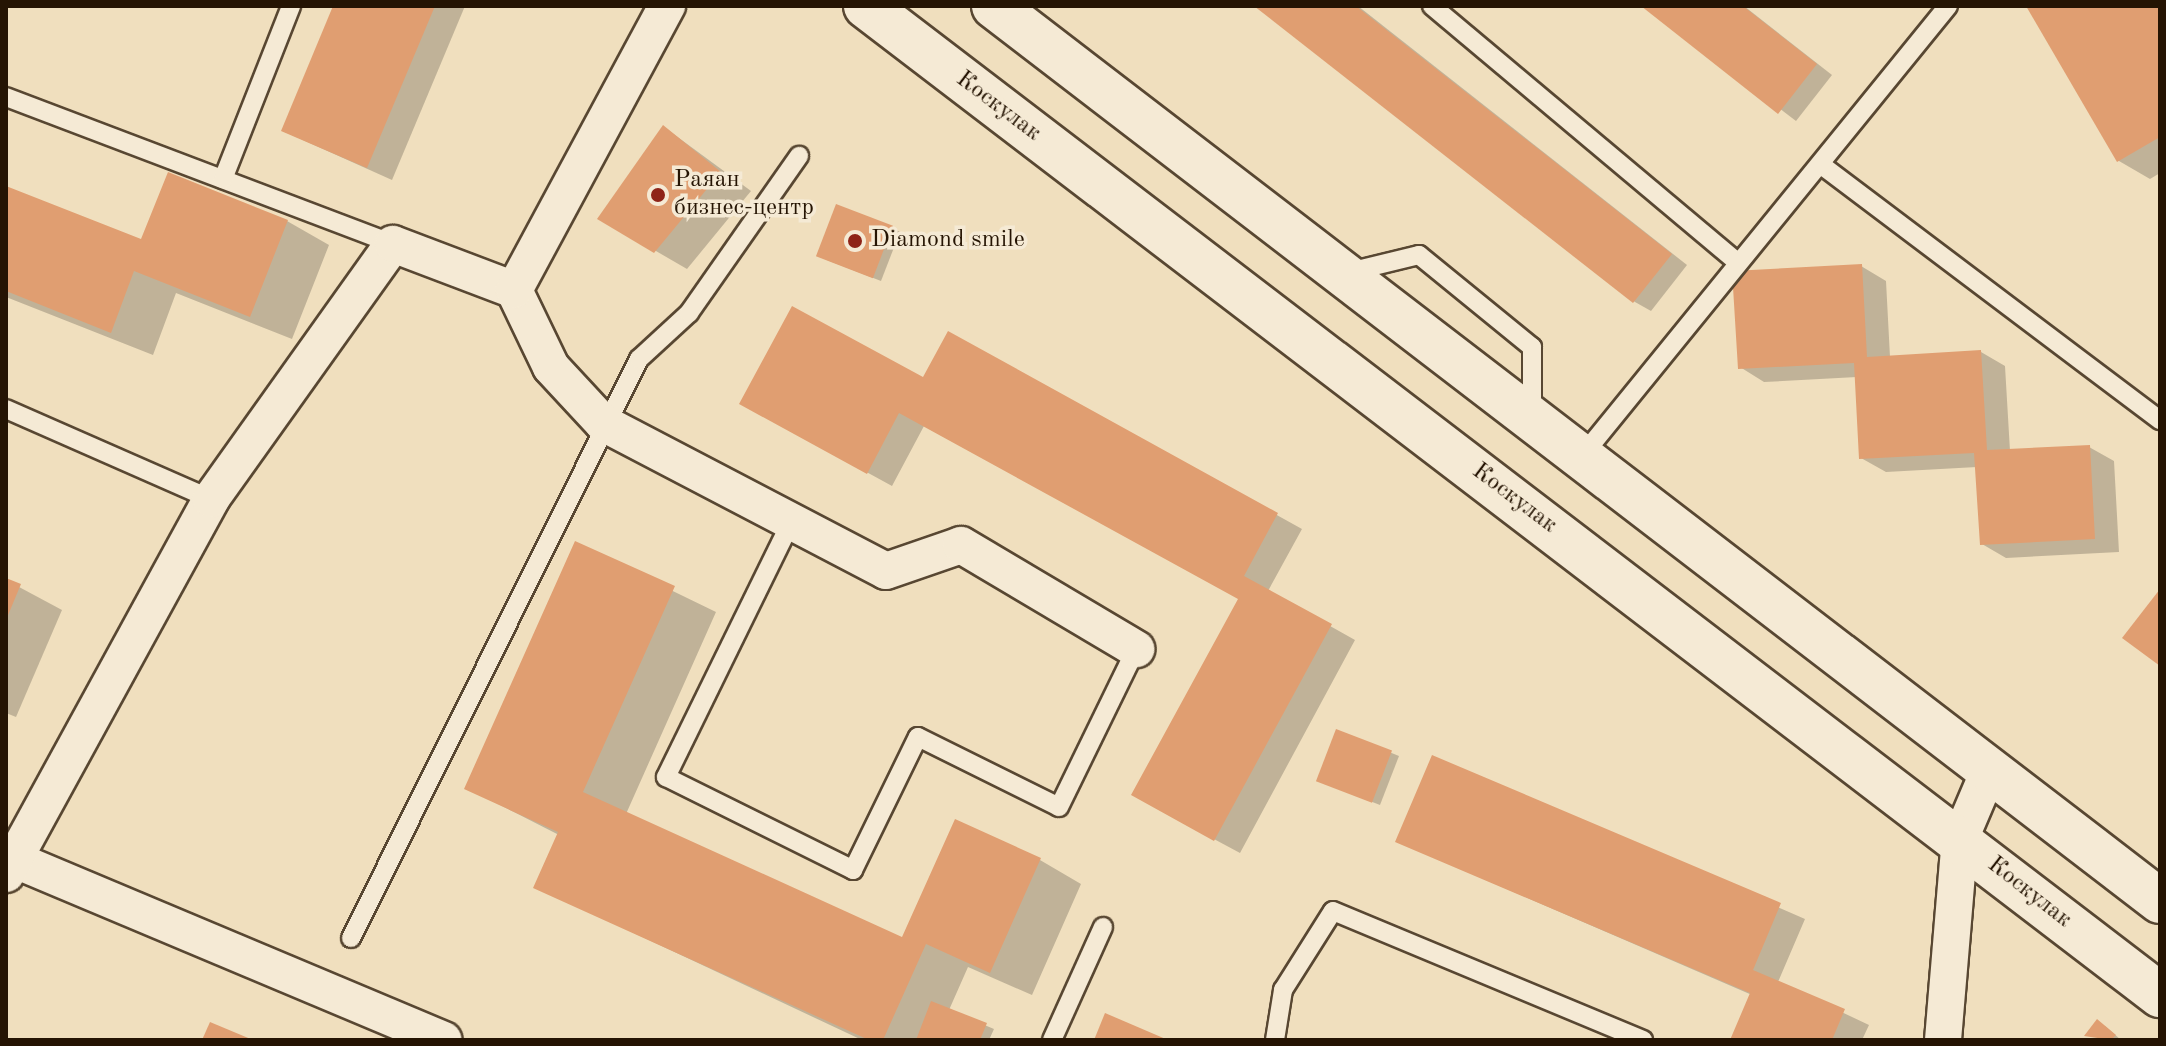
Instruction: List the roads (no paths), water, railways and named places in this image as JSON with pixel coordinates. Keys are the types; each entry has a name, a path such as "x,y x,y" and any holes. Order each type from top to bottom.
{"street":[{"path":"514,290 667,6"},
{"name":"Коскулак","path":"866,6 1960,839 2160,995"},
{"path":"994,6 1582,456 1988,773 2160,901"},
{"path":"444,1040 10,866 211,499 393,244 514,290 551,367 603,423 790,524 886,571 961,545 1136,649"},
{"path":"1943,1040 1960,839 1988,773"}],"lane":[{"path":"223,179 291,6"},
{"path":"1432,6 1735,260"},
{"path":"1582,456 1735,260 1824,167 1948,6"},
{"path":"6,97 393,244"},
{"path":"351,938 603,423 639,359 689,313 799,156"},
{"path":"1824,167 2160,420"},
{"path":"1343,274 1419,255 1532,347 1532,418"},
{"path":"6,409 211,499"},
{"path":"790,524 666,777 853,870 918,737 1059,807 1136,649"},
{"path":"1275,1040 1283,990 1333,911 1643,1040"},
{"path":"1052,1040 1103,927"}],"place":[{"name":"Раяан бизнес-центр","path":"658,195"},
{"name":"Diamond smile","path":"855,241"}]}
